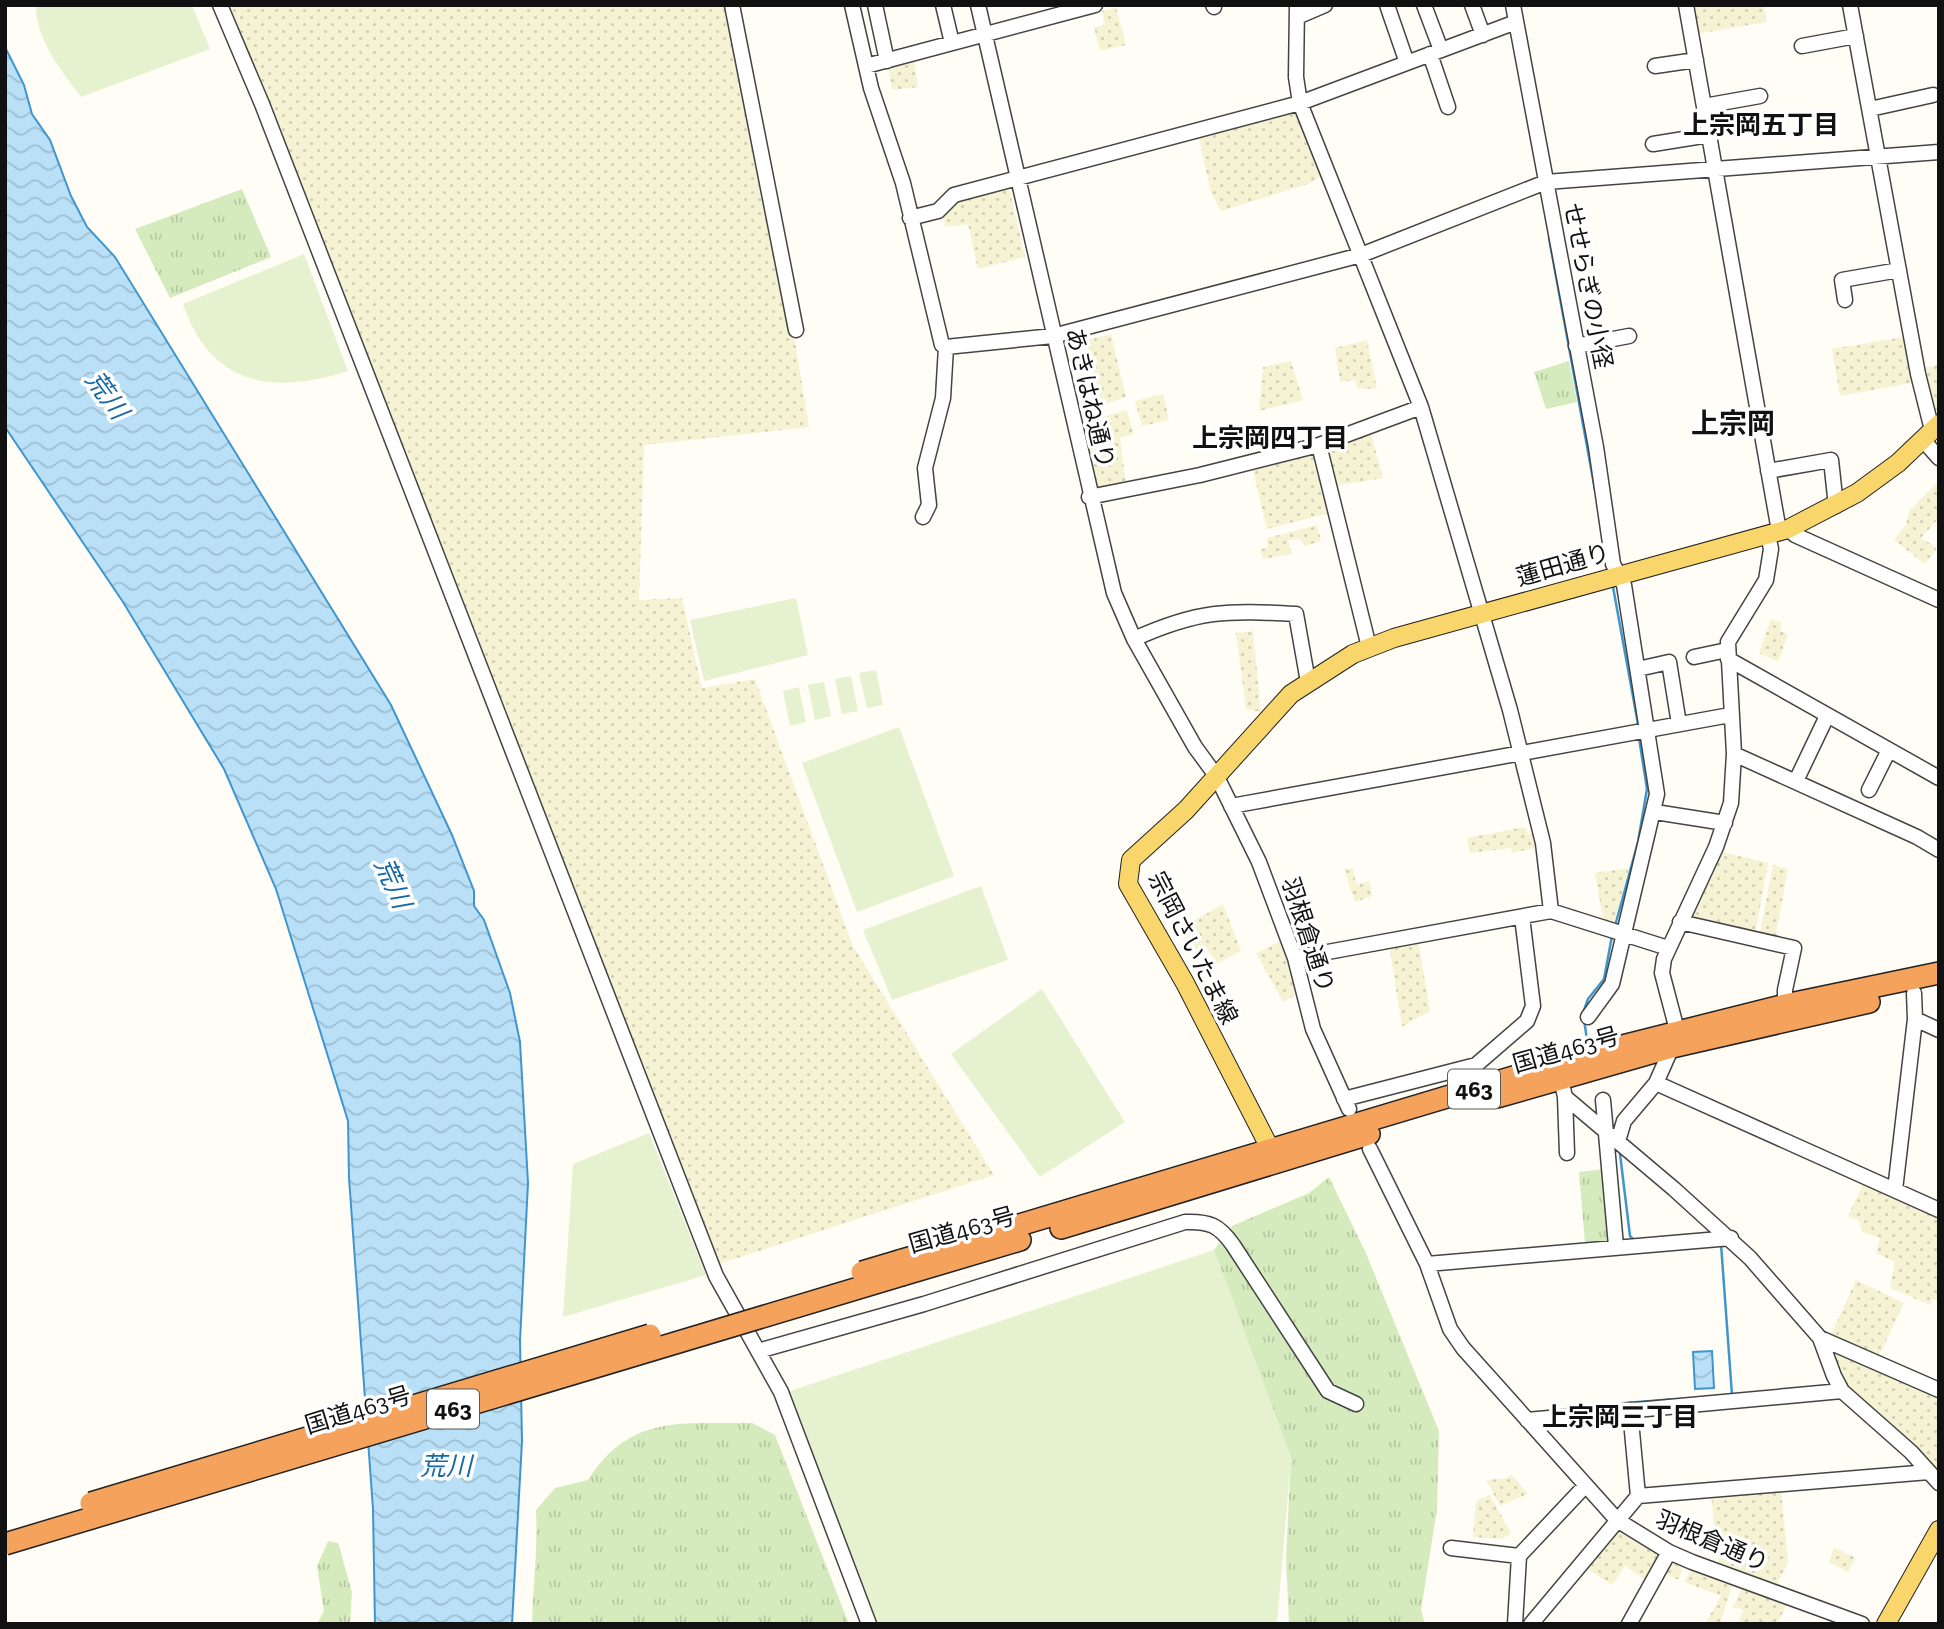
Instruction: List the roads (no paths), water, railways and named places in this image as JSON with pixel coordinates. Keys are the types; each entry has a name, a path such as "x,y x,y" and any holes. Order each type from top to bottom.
{"highway":[{"name":"国道463号","path":"5,1544 1274,1155 1785,1005 1939,973"},
{"name":"国道463号","path":"1274,1155 1563,1088 1674,1039 1939,987"},
{"name":"国道463号","path":"5,1529 900,1268"}],"main road":[{"name":"蓮田通り","path":"1217,777 1262,723 1308,682 1369,647 1778,532 1836,506 1882,475 1931,431"},
{"name":"宗岡さいたま線","path":"1217,777 1131,860 1128,884 1185,983 1274,1155"},
{"path":"1886,1624 1939,1530"}],"street":[{"path":"220,5 262,104 716,1276 780,1392 869,1624"},
{"path":"732,5 796,330"},
{"path":"852,5 866,66 903,183 942,345 946,347 1053,336 1361,255 1546,182 1714,164 1878,152 1939,152"},
{"path":"875,5 887,61"},
{"path":"943,5 952,43"},
{"name":"あきはね通り","path":"978,5 1089,497 1114,593 1134,639 1195,747 1217,777"},
{"path":"866,66 1095,5"},
{"path":"1325,5 1297,11 1296,77 1300,103 1421,407 1520,752 1543,843 1551,911"},
{"path":"1387,5 1407,63"},
{"path":"1424,5 1448,107"},
{"path":"1472,5 1483,35"},
{"name":"せせらぎの小径","path":"1513,5 1512,24 1577,346 1613,564 1620,575 1638,669 1657,794 1612,984 1588,1017"},
{"path":"1612,1137 1656,1083 1674,1039 1662,973 1668,948 1725,823 1734,781 1728,655 1735,627 1766,580 1771,549 1778,532 1686,5"},
{"path":"1850,5 1918,374 1939,458"},
{"path":"911,218 938,211 954,195 1016,176 1300,103 1512,24"},
{"path":"1802,46 1856,36"},
{"path":"1655,66 1696,60"},
{"path":"1870,108 1933,95"},
{"path":"1704,106 1760,96"},
{"path":"1653,144 1709,135"},
{"path":"1845,300 1842,280 1899,270"},
{"path":"1577,346 1629,336"},
{"path":"923,517 929,505 925,468 943,398 946,347"},
{"path":"1089,497 1200,475 1319,445 1421,407"},
{"path":"1319,445 1369,647"},
{"path":"1768,471 1830,460 1836,506"},
{"path":"1778,532 1795,536 1939,600"},
{"path":"1134,639 1172,621 1228,610 1296,614 1308,682"},
{"path":"1693,657 1728,655 1827,716 1939,778"},
{"path":"1638,669 1669,663 1679,724"},
{"path":"1231,806 1730,715"},
{"path":"1796,781 1827,716"},
{"path":"1869,790 1889,750"},
{"path":"1734,754 1939,850"},
{"name":"羽根倉通り","path":"1217,777 1259,862 1294,958 1313,1029 1346,1104 1476,1065 1527,1021 1533,1006 1522,917"},
{"path":"1655,811 1725,823"},
{"path":"1294,958 1551,911 1668,948"},
{"path":"1680,922 1794,948 1785,989 1785,1005"},
{"path":"1895,1191 1915,1019 1914,993"},
{"path":"1915,1019 1939,1030"},
{"path":"1656,1083 1939,1210"},
{"path":"1563,1088 1612,1137 1731,1238 1821,1338 1833,1376 1842,1391 1911,1452 1934,1477"},
{"path":"1563,1088 1567,1153"},
{"path":"1602,1100 1612,1137 1616,1246"},
{"name":"羽根倉通り","path":"1370,1149 1427,1264 1450,1329 1584,1487 1618,1520 1669,1552 1862,1624"},
{"path":"758,1351 937,1301 1185,1222 1203,1221 1214,1224 1234,1245 1328,1391 1356,1404"},
{"path":"1427,1264 1731,1238"},
{"path":"1821,1338 1939,1390"},
{"path":"1527,1420 1842,1391"},
{"path":"1531,1624 1638,1496 1630,1410"},
{"path":"1638,1496 1934,1477"},
{"path":"1515,1624 1519,1556 1584,1487"},
{"path":"1451,1548 1519,1556"},
{"path":"1629,1624 1669,1552"}],"water":[{"name":"荒川","path":"5,47 24,85 32,114 50,140 71,196 87,227 115,257 391,705 452,835 474,891 474,906 484,920 510,993 520,1042 528,1183 520,1341 522,1441 512,1624 375,1624 373,1509 349,1178 348,1121 276,889 224,769 123,602 5,427"},
{"path":"1712,1351 1714,1388 1695,1389 1693,1352"}],"waterway":[{"path":"1549,238 1595,490"},
{"path":"1613,587 1638,724"},
{"path":"1615,926 1638,842 1647,789 1639,738"},
{"path":"1583,1013 1588,999 1604,979 1612,936"},
{"path":"1584,1019 1587,1040"},
{"path":"1620,1154 1630,1236 1634,1240"},
{"path":"1721,1244 1732,1395 1729,1395"},
{"path":"1625,1407 1625,1403 1677,1399"}],"district":[{"name":"上宗岡五丁目","path":"1761,125"},
{"name":"上宗岡","path":"1733,423"},
{"name":"上宗岡四丁目","path":"1270,438"},
{"name":"上宗岡三丁目","path":"1620,1417"}]}
